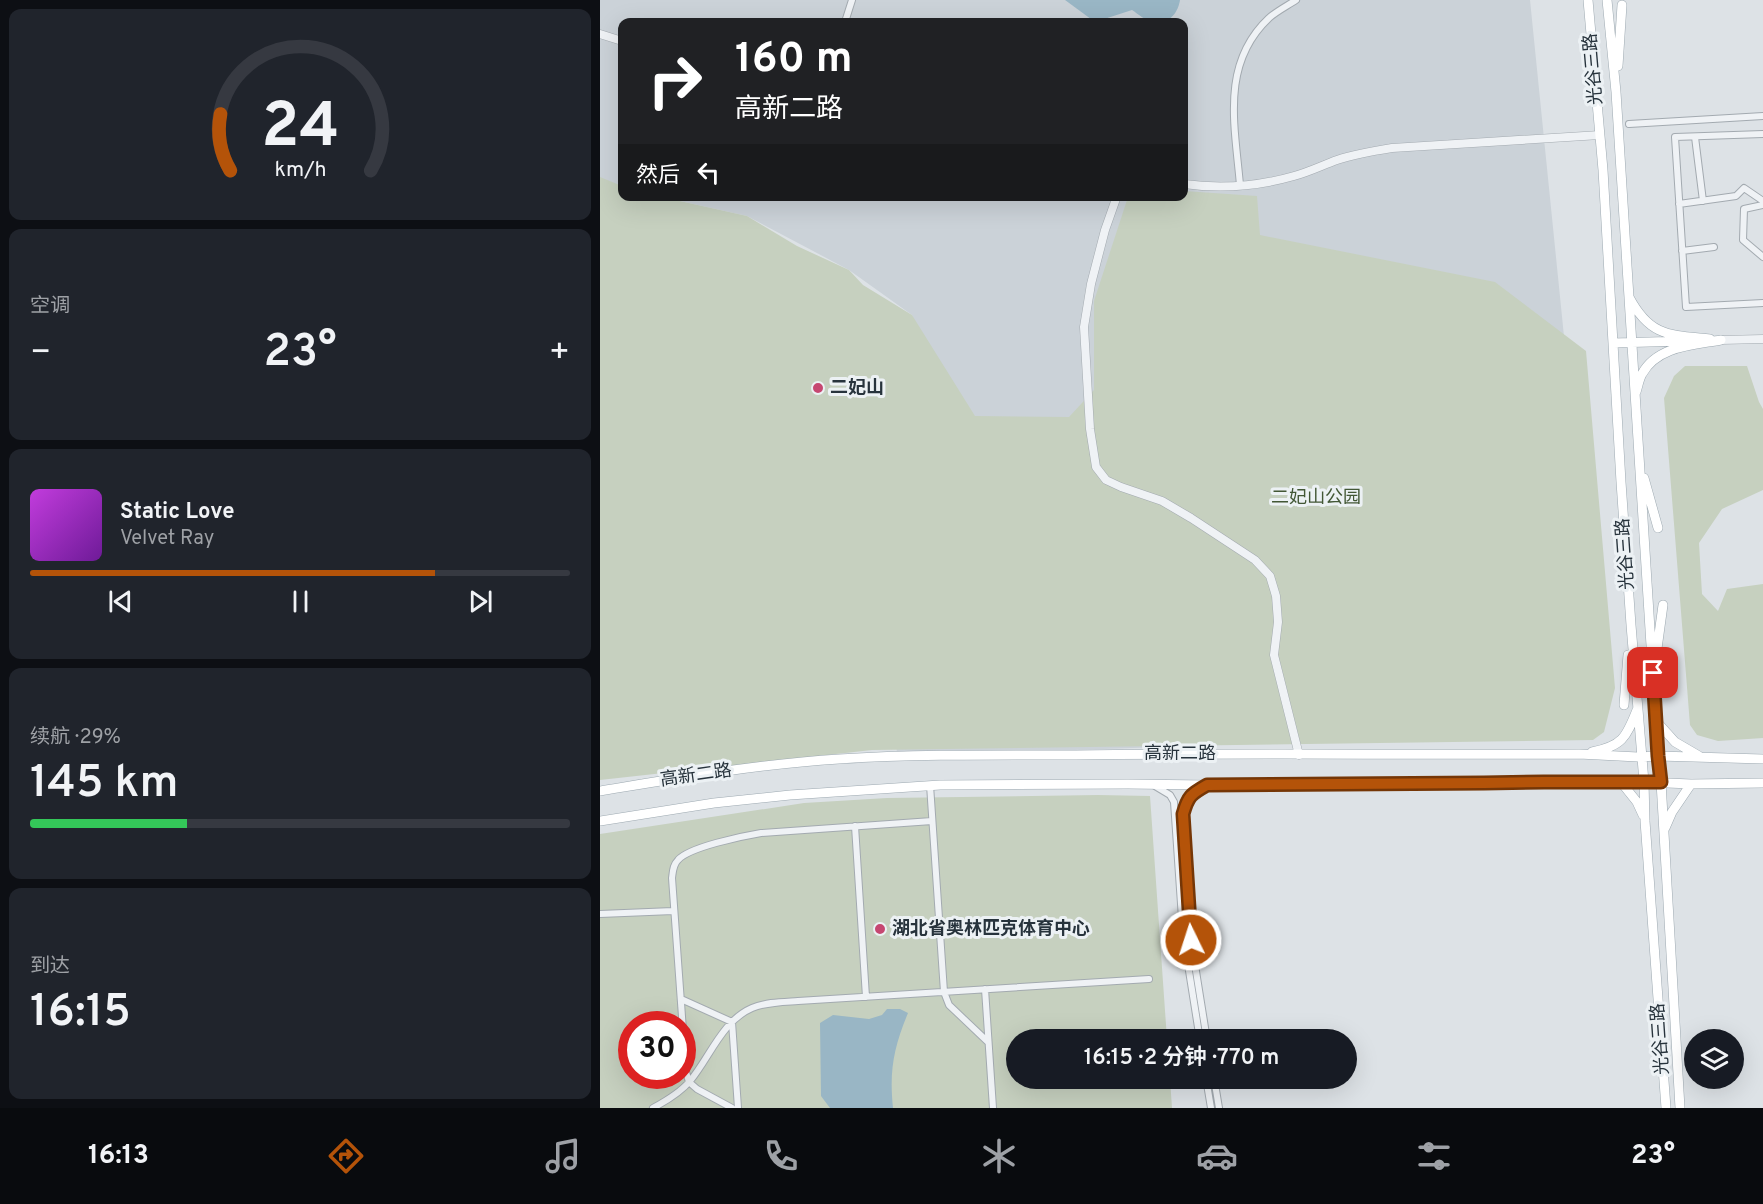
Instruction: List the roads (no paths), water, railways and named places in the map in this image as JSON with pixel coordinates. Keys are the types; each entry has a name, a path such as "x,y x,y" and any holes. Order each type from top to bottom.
{"main road":[{"path":"1583,0 1591,22"},
{"name":"光谷三路","path":"1588,0 1600,135 1621,482 1666,1108"},
{"name":"光谷三路","path":"1607,0 1616,92 1680,1108"},
{"path":"1616,92 1622,5"},
{"path":"1628,294 1636,310 1650,325 1667,334 1721,340"},
{"path":"1614,344 1721,340"},
{"path":"1634,398 1641,375 1649,363 1665,352 1721,340"},
{"path":"1639,460 1658,528"},
{"path":"1653,673 1664,605"},
{"path":"1624,705 1631,625"},
{"path":"1579,754 1617,744 1627,734 1638,707"},
{"path":"1656,721 1675,742 1694,755 1704,758"},
{"name":"高新二路","path":"600,791 778,765 885,757 1139,754 1579,754 1763,759"},
{"path":"1621,782 1637,802 1646,821"},
{"name":"高新二路","path":"600,820 714,803 930,785 1763,783"},
{"path":"1664,830 1672,812 1690,784"}],"street":[{"path":"846,18 852,0"},
{"path":"1240,185 1233,110 1234,85 1240,63 1253,38 1269,18 1296,0"},
{"path":"600,34 618,40"},
{"path":"1629,124 1763,116"},
{"path":"1763,134 1675,137 1686,307 1763,303"},
{"path":"1188,185 1210,188 1294,176 1365,152 1392,148 1600,135"},
{"path":"1695,137 1703,201"},
{"path":"1679,204 1736,196 1744,188 1763,203"},
{"path":"1115,201 1091,284 1084,327 1090,429 1096,467 1106,480 1162,501 1191,518 1255,560 1270,576 1276,596 1278,622 1274,655 1299,755"},
{"path":"1763,203 1744,209 1743,221 1743,240 1763,257"},
{"path":"1682,250 1714,247"},
{"path":"1721,340 1763,339"},
{"path":"1149,784 1162,789 1170,795 1174,802 1183,933 1198,1029"},
{"path":"930,785 944,992 949,1005 988,1042"},
{"path":"1206,1029 1191,940 1183,814 1190,795 1207,785"},
{"path":"682,1011 673,911 672,878 677,860 690,851 761,833 932,821"},
{"path":"855,826 866,997"},
{"path":"600,914 673,911"},
{"path":"696,1072 732,1022 753,1008 774,1003 1149,979"},
{"path":"985,989 993,1108"},
{"path":"681,999 732,1022"},
{"path":"732,1022 738,1108"},
{"path":"696,1088 732,1108"},
{"path":"653,1108 682,1089"},
{"path":"1208,1089 1211,1108"},
{"path":"1216,1089 1219,1108"}],"water":[{"path":"1065,0 1180,0 1171,18 1145,18 1132,10 1107,18 1090,18"},
{"path":"887,1009 900,1009 908,1013 894,1059 893,1108 830,1108 821,1096 820,1023 833,1015 869,1019 882,1015"}],"place":[{"name":"二妃山","path":"818,388"},
{"name":"湖北省奥林匹克体育中心","path":"880,929"}],"park label":[{"name":"二妃山公园","path":"1316,498"}]}
